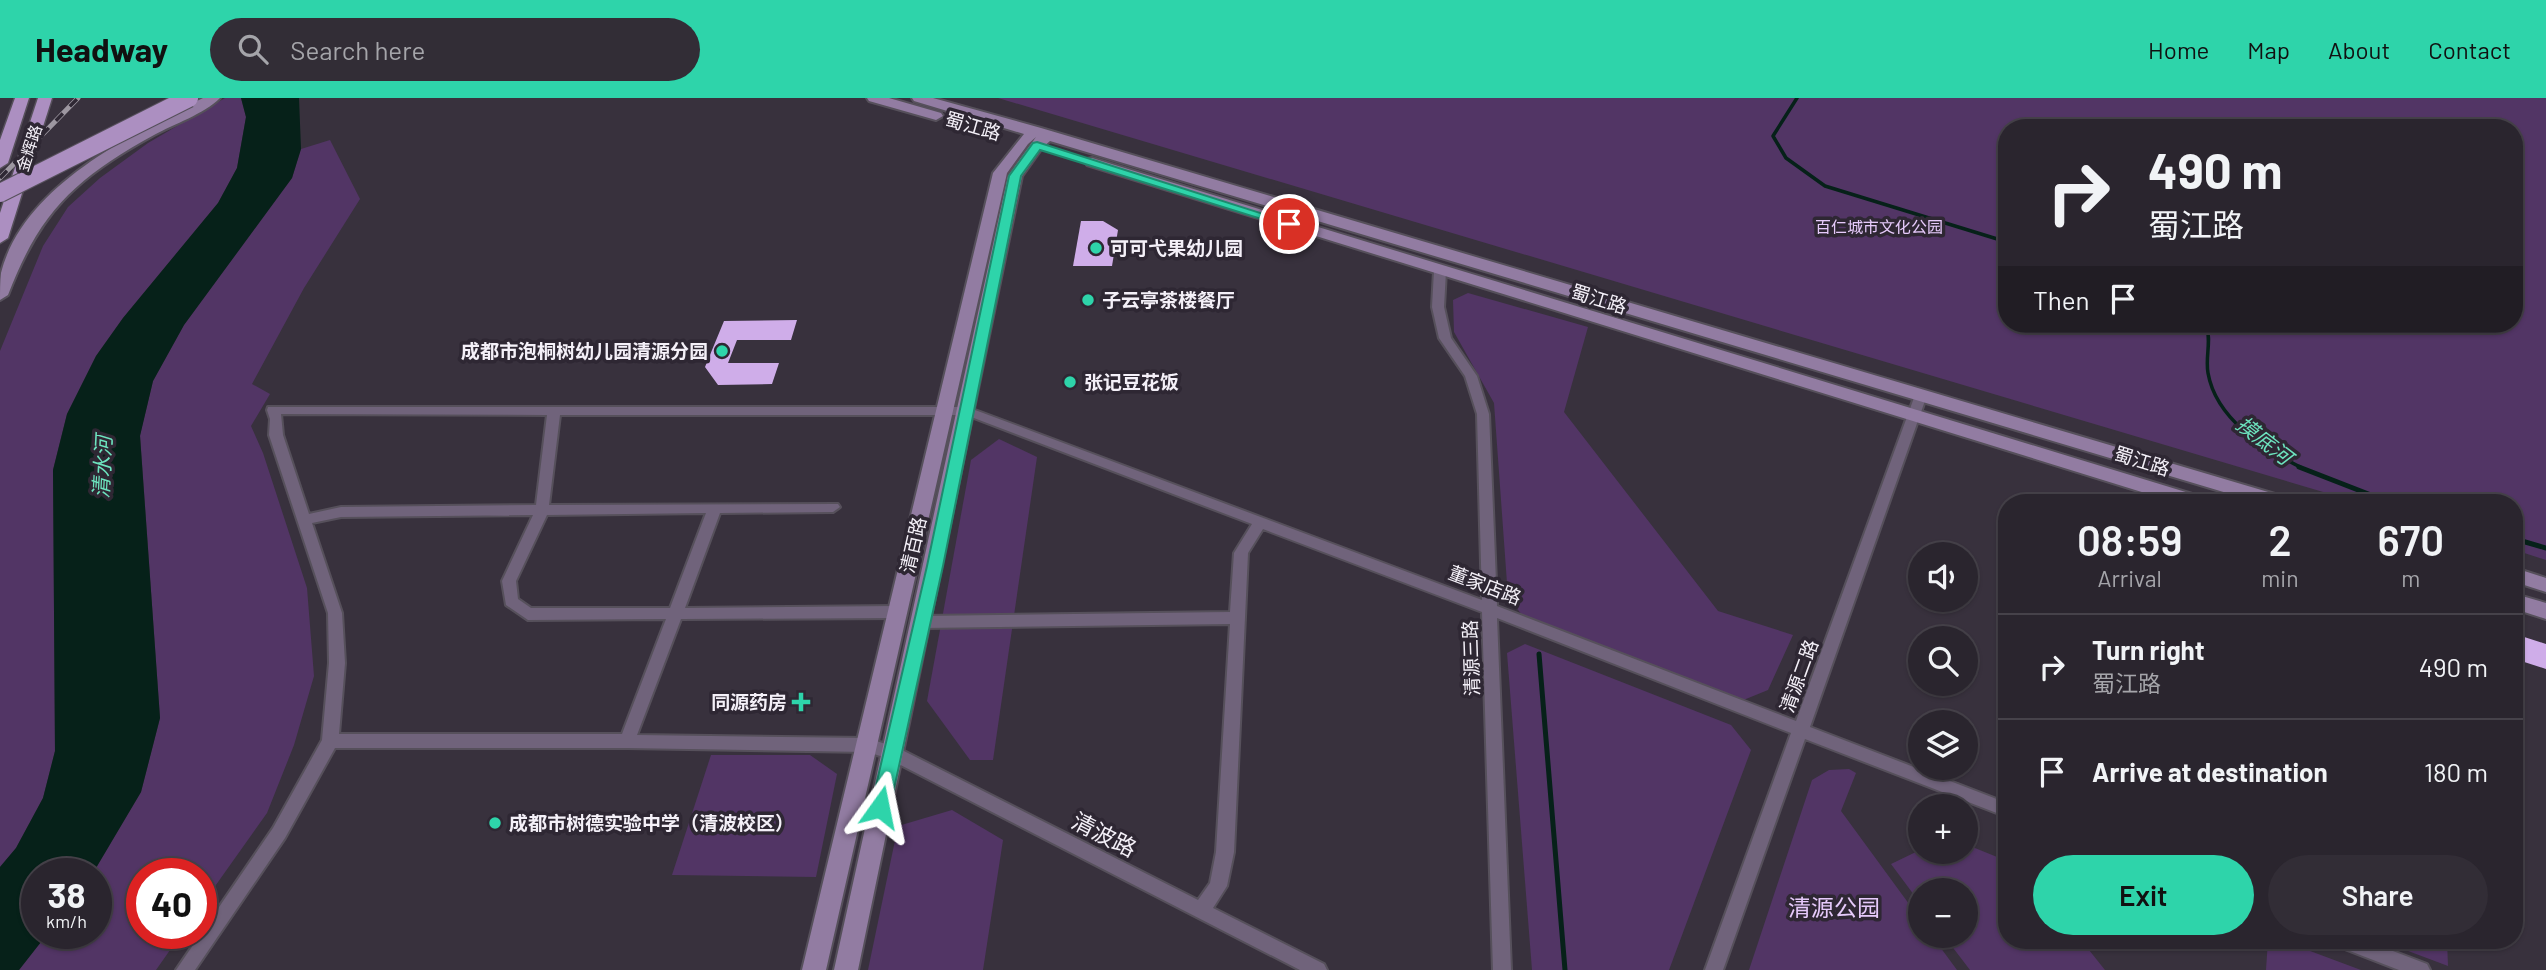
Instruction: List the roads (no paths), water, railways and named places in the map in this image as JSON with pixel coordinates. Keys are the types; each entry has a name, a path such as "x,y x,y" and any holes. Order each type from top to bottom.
{"main road":[{"name":"金辉路","path":"0,163 22,98"},
{"name":"金辉路","path":"0,238 46,98"},
{"path":"0,183 168,98"},
{"path":"0,193 189,98"}],"street":[{"path":"168,98 169,102 181,105 210,99"},
{"name":"蜀江路","path":"874,98 1036,138 1921,395 2251,494"},
{"name":"蜀江路","path":"919,98 1440,271 2169,494"},
{"path":"0,295 18,251 37,218 68,187 138,137 210,99"},
{"name":"清百路","path":"814,970 1000,173 1036,138"},
{"name":"清百路","path":"846,970 1015,176 1036,138"},
{"name":"清源三路","path":"1440,271 1438,307 1446,338 1471,376 1483,414 1502,970"},
{"name":"清源二路","path":"1714,970 1921,395"},
{"name":"董家店路","path":"304,520 276,435 273,410 967,411 1489,609 1998,807"},
{"path":"554,411 542,510 509,581 511,601 528,614 897,612"},
{"path":"185,970 279,833 330,741 337,663 335,613 304,520 341,512 833,506"},
{"path":"627,741 715,508"},
{"path":"1201,910 1218,886 1226,852 1241,553 1260,522"},
{"path":"2523,578 2546,585"},
{"path":"2523,604 2546,611"},
{"path":"922,622 1236,618"},
{"name":"清波路","path":"330,741 627,741 867,745 892,752 1318,970"},
{"path":"2366,949 2421,970"}],"water":[{"name":"清水河","path":"241,98 299,98 301,149 292,178 184,325 153,381 140,436 160,718 141,792 102,858 21,858 21,949 35,949 19,970 0,970 0,867 16,848 43,798 55,751 53,470 67,414 96,356 123,318 218,203 237,168 246,117"}],"waterway":[{"name":"摸底河","path":"1797,98 1773,136 1786,158 1825,186 1998,239"},
{"name":"摸底河","path":"2208,333 2208,373 2221,405 2231,418 2258,442 2302,468"},
{"name":"摸底河","path":"2299,467 2368,494"},
{"name":"摸底河","path":"2523,541 2546,548"},
{"path":"1539,654 1565,970"}],"railway":[{"path":"0,178 78,98"}],"place":[{"name":"可可弋果幼儿园","path":"1096,248"},
{"name":"子云亭茶楼餐厅","path":"1088,300"},
{"name":"成都市泡桐树幼儿园清源分园","path":"722,351"},
{"name":"张记豆花饭","path":"1070,382"},
{"name":"同源药房","path":"801,702"},
{"name":"成都市树德实验中学（清波校区）","path":"495,823"}],"park label":[{"name":"百仁城市文化公园","path":"1879,227"},
{"name":"清源公园","path":"1834,908"}]}
